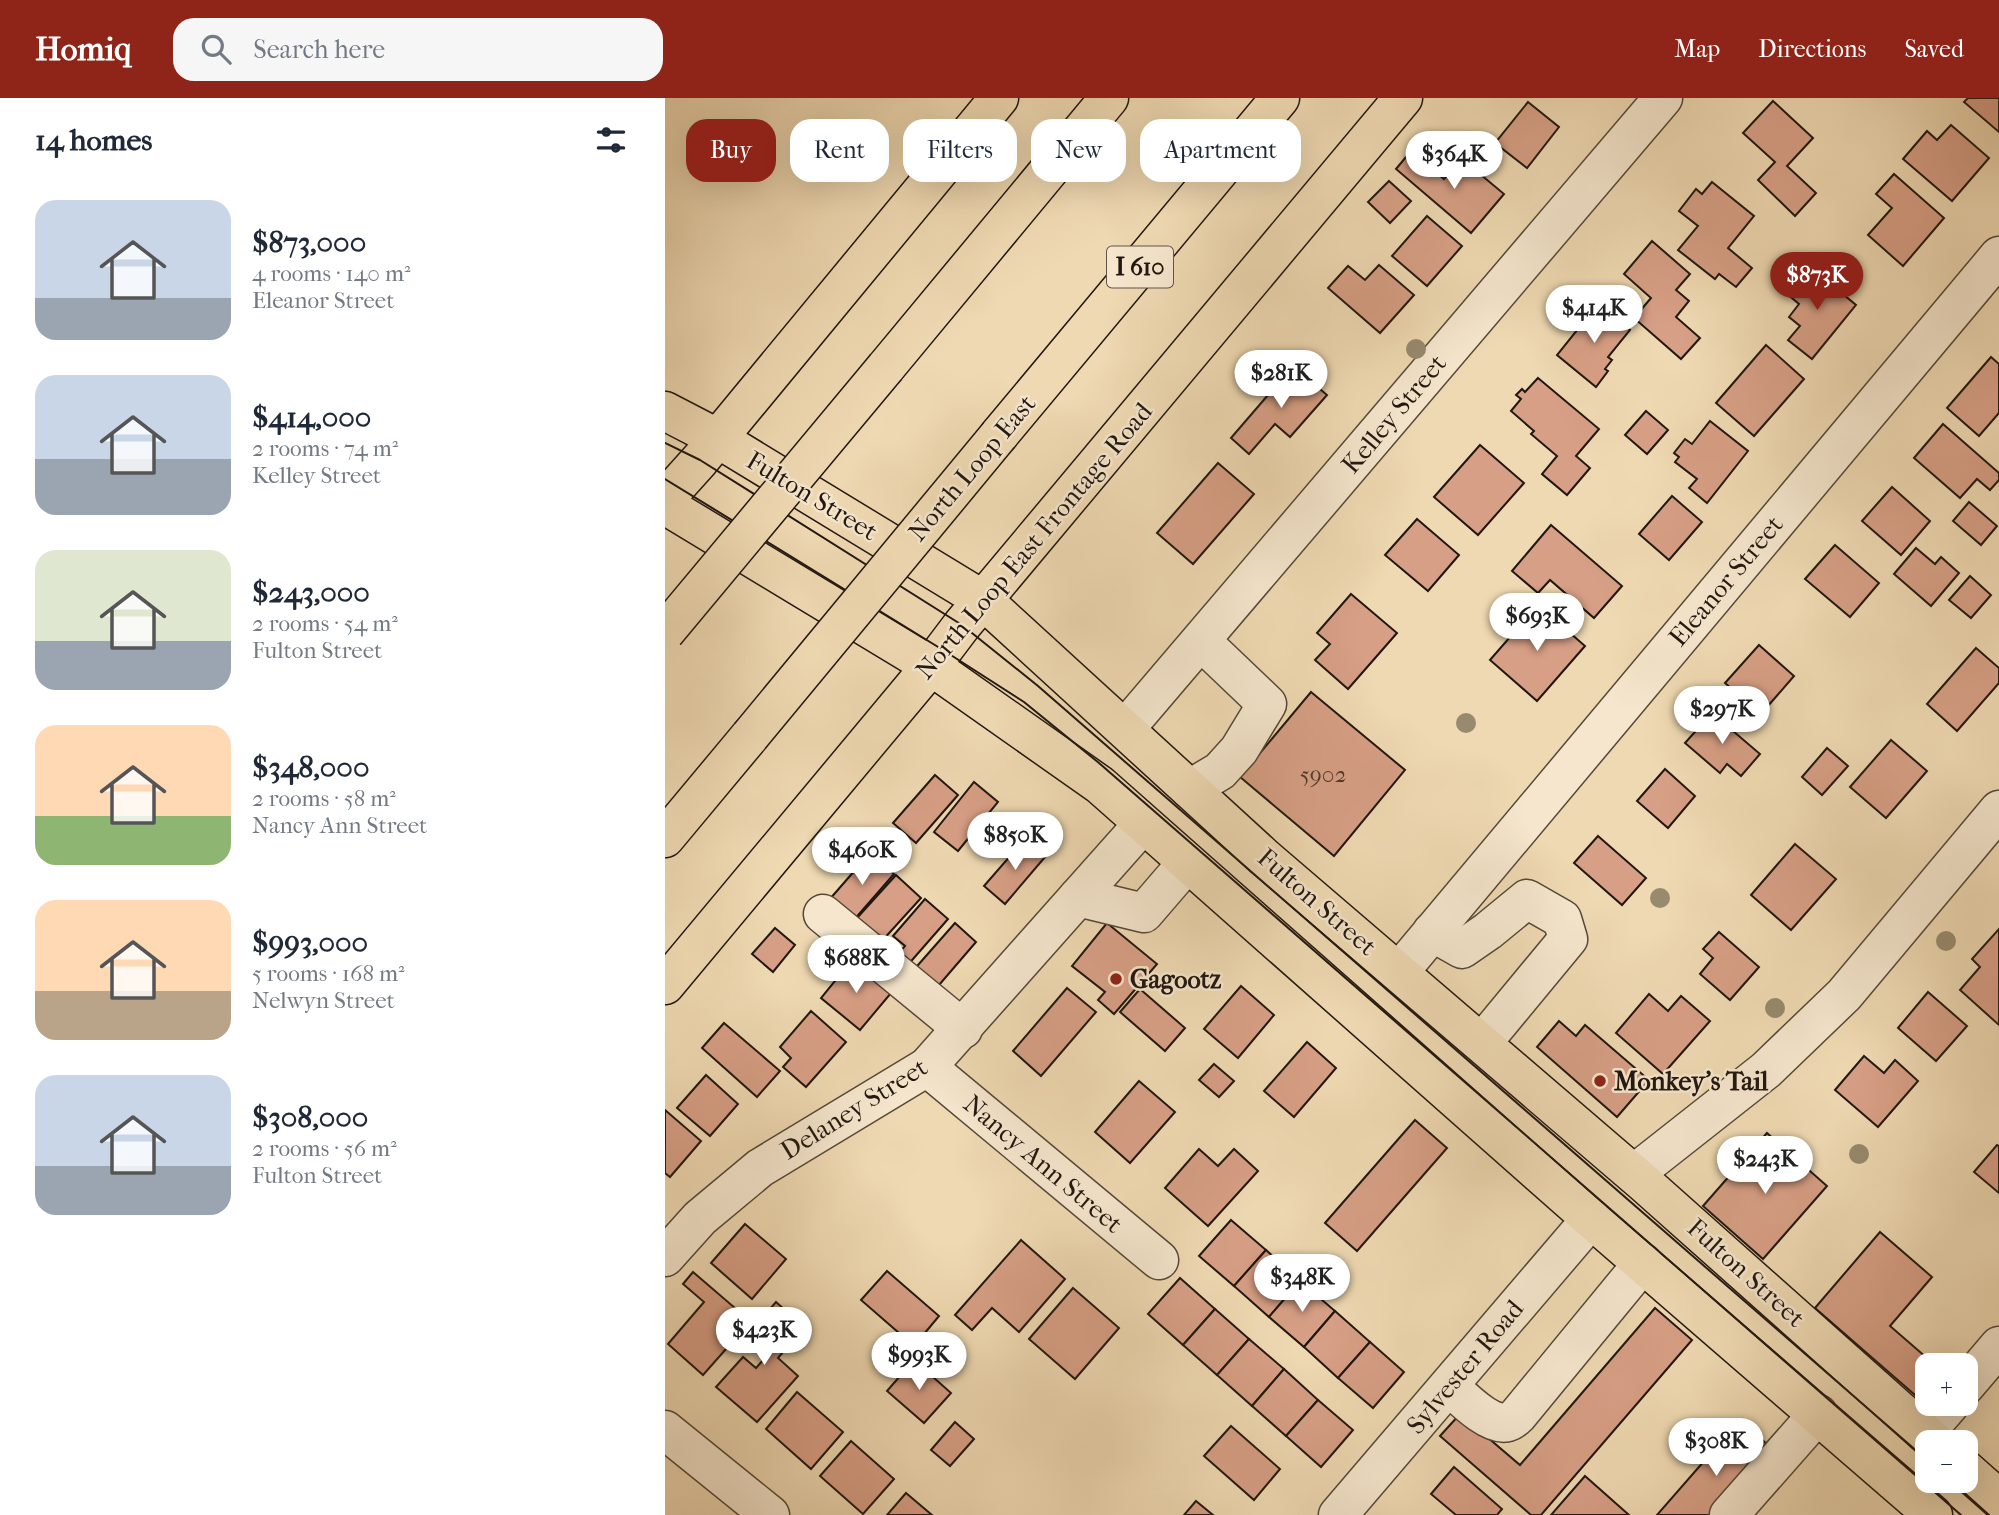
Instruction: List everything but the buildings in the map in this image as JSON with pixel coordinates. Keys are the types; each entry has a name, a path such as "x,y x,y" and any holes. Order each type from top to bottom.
{"main road":[{"path":"665,499 999,98"},
{"path":"665,632 1109,98"},
{"name":"North Loop East","path":"665,838 1280,98"},
{"name":"North Loop East Frontage Road","path":"665,985 1403,98"},
{"name":"Fulton Street","path":"665,411 717,438 983,600 1265,858 1634,1174 1921,1430"},
{"path":"665,505 930,666 1100,785 1591,1219 1934,1515"},
{"path":"1978,1480 1999,1499"}],"street":[{"name":"Kelley Street","path":"1125,729 1663,98"},
{"name":"Eleanor Street","path":"1399,972 1999,256"},
{"path":"1190,789 1220,771 1239,750 1267,704 1201,640"},
{"path":"1634,1174 1766,1070 1844,995 1999,810"},
{"name":"Delaney Street","path":"665,1257 699,1218 760,1168 927,1067 1143,824"},
{"path":"1078,897 1144,913 1187,863"},
{"path":"1432,932 1462,949 1527,899 1562,919 1568,939 1482,1043"},
{"path":"823,914 963,1029"},
{"name":"Nancy Ann Street","path":"927,1067 1159,1261"},
{"name":"Sylvester Road","path":"1338,1515 1591,1219"},
{"path":"1449,1386 1487,1418 1507,1423 1518,1415 1643,1264"},
{"path":"1978,1371 1999,1346"},
{"path":"1729,1515 1818,1414"},
{"path":"665,1430 770,1515"}],"tram line":[{"path":"665,443 700,460 962,625 1038,686 1915,1450"},
{"path":"665,479 1024,702 1099,763 1961,1515"},
{"path":"1964,1493 1989,1515"}],"place":[{"name":"Gagootz","path":"1116,979"},
{"name":"Monkey's Tail","path":"1600,1081"}]}
